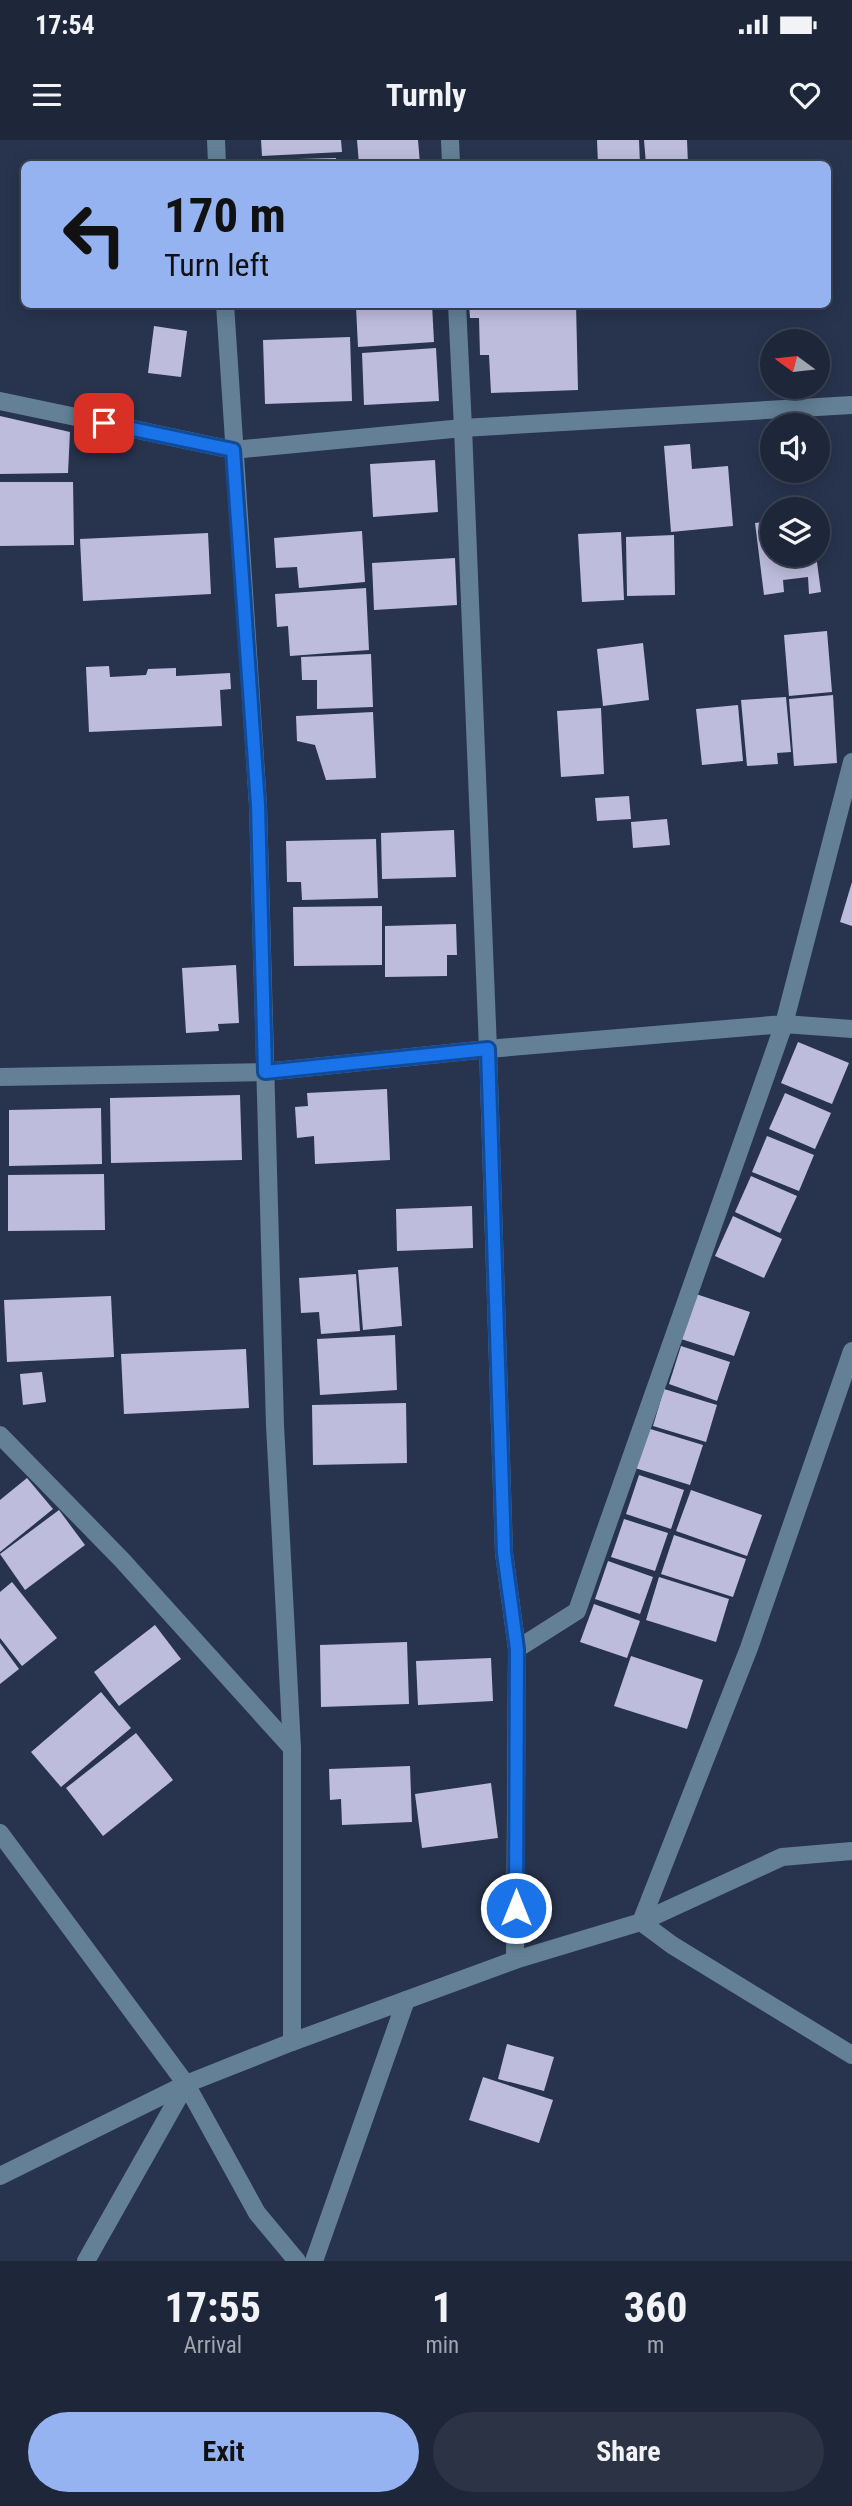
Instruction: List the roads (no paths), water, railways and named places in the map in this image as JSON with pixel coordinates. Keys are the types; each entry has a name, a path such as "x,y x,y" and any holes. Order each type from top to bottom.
{"street":[{"path":"216,140 218,161"},
{"path":"450,140 451,161"},
{"path":"225,308 258,805 275,1425 292,1748 292,2042"},
{"path":"457,308 488,1049 504,1553 517,1649 515,1960"},
{"path":"0,401 233,450 463,428 852,405"},
{"path":"517,1649 577,1611 784,1024 852,762"},
{"path":"0,1077 265,1072 488,1049 784,1024 852,1029"},
{"path":"641,1922 749,1648 852,1351"},
{"path":"0,1435 122,1560 292,1748"},
{"path":"0,1833 186,2084 257,2213 297,2261"},
{"path":"0,2176 186,2084 292,2042 515,1960 641,1922 782,1857 852,1851"},
{"path":"641,1922 672,1945 852,2054"},
{"path":"314,2261 406,2000"},
{"path":"86,2261 186,2084"}]}
